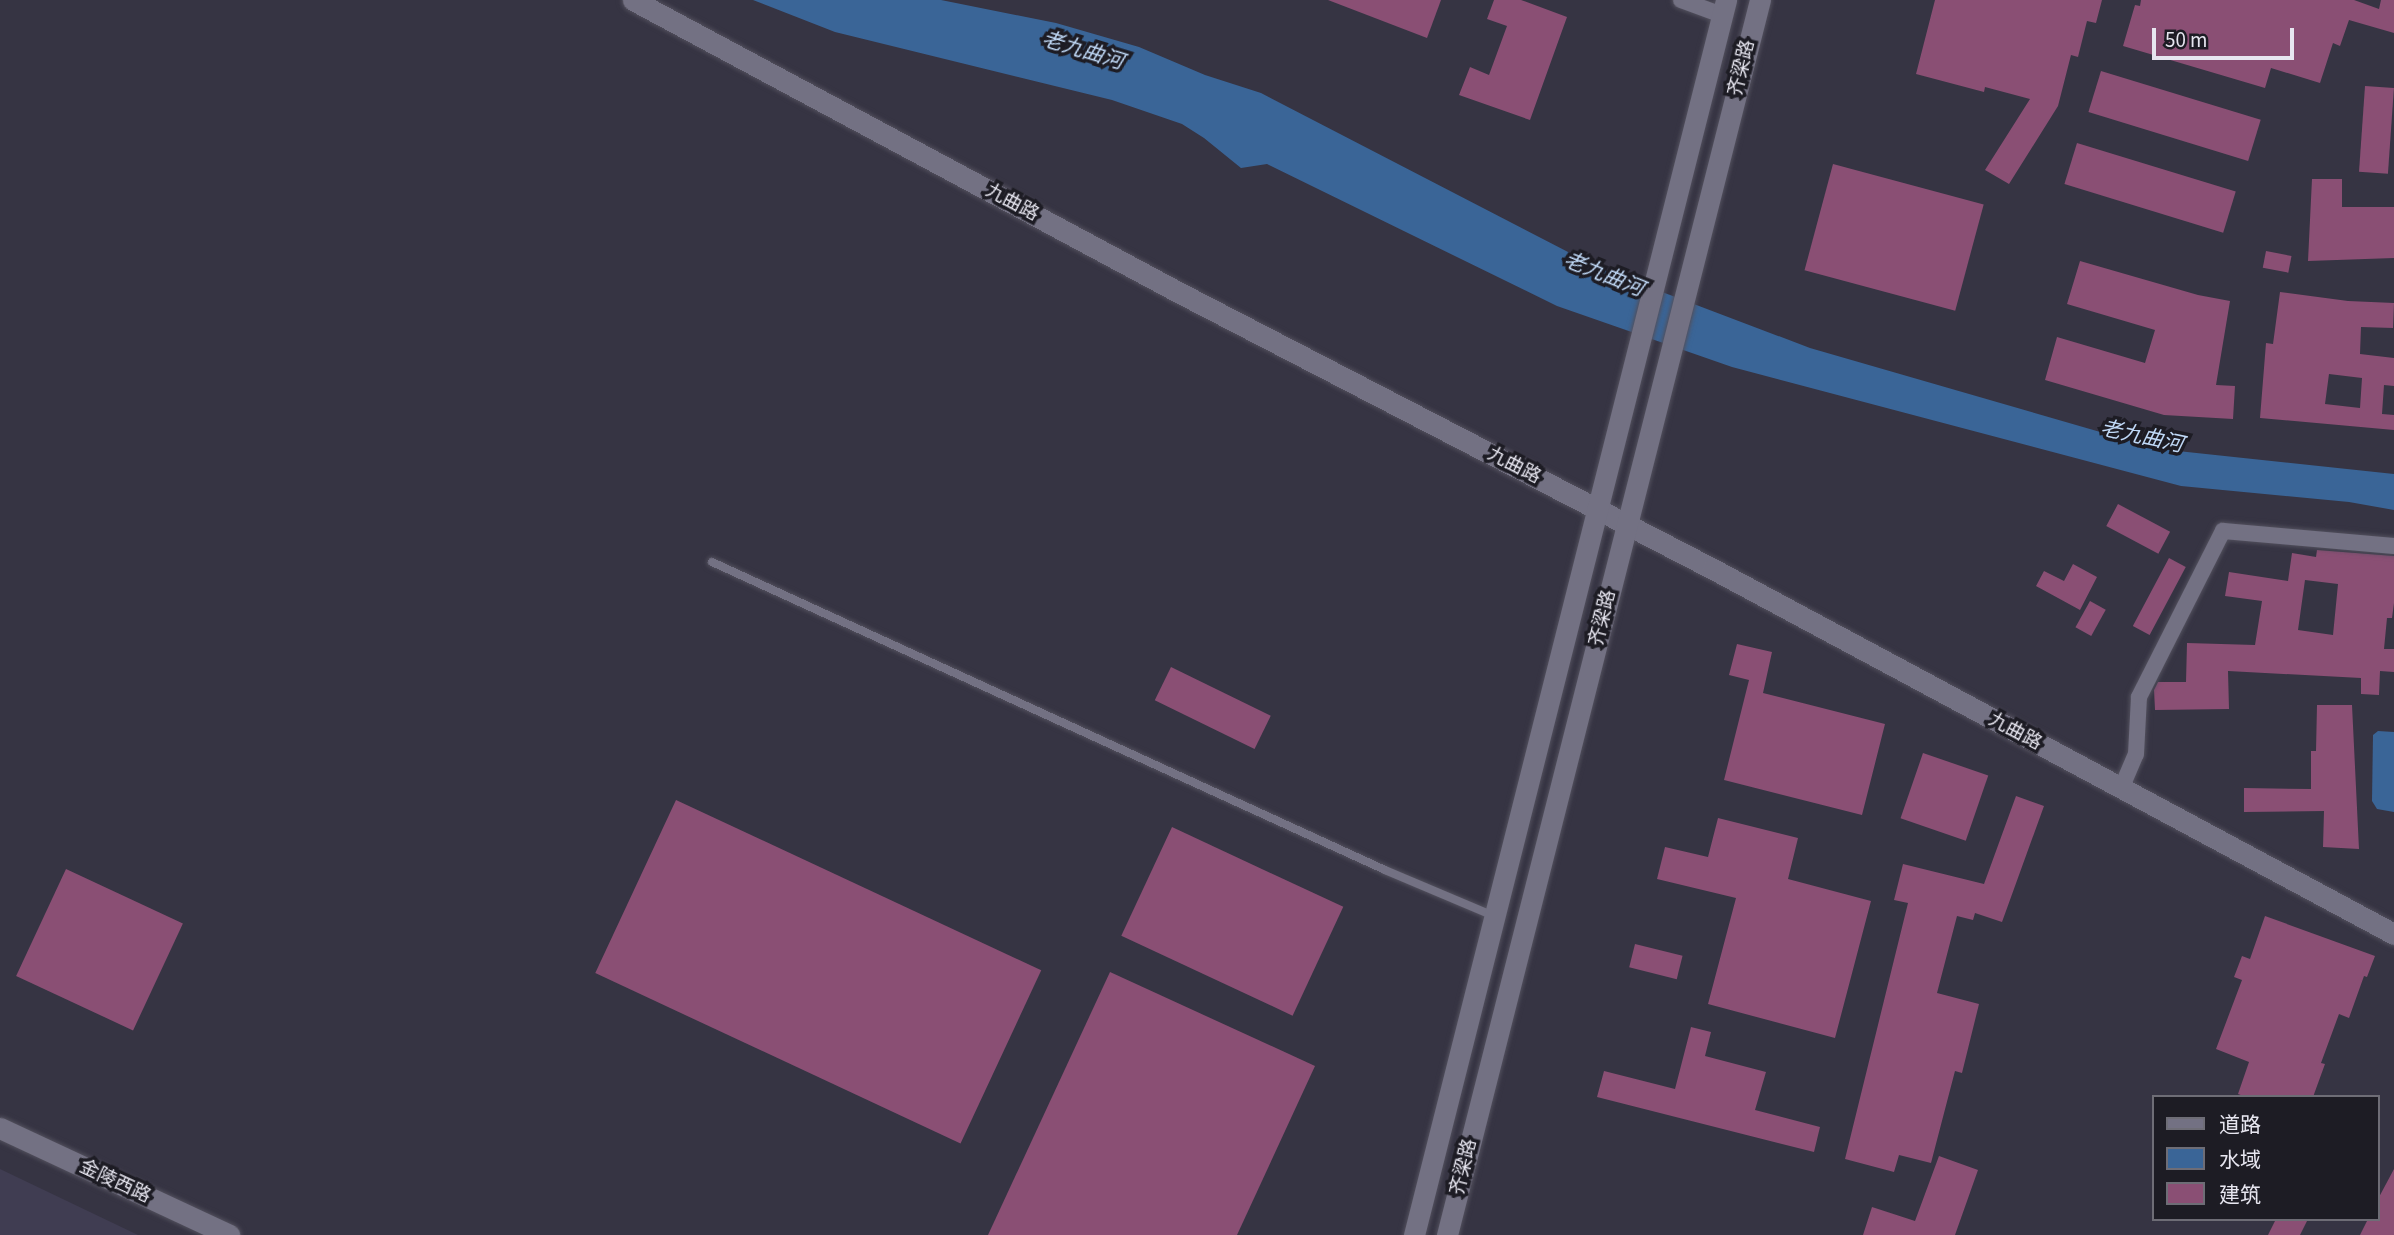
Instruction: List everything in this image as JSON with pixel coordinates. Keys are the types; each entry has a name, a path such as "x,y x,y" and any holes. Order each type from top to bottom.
{"main road":[{"name":"九曲路","path":"633,0 1180,293 1627,524 2394,934"},
{"name":"齐梁路","path":"1447,1235 1760,0"},
{"name":"齐梁路","path":"1414,1235 1724,8"},
{"name":"金陵西路","path":"0,1128 229,1235"}],"street":[{"path":"1681,0 1724,8"},
{"path":"2122,789 2136,754 2140,697 2223,531 2394,545"}],"lane":[{"path":"712,562 1385,870 1494,916"}],"shaded area":[{"path":"0,1169 138,1235 0,1235"}],"water":[{"name":"老九曲河","path":"753,0 941,0 1056,23 1139,47 1205,75 1261,93 1599,268 1810,348 2159,449 2394,474 2394,510 2349,502 2181,486 1732,367 1557,306 1267,164 1241,168 1182,124 1112,100 835,32"},
{"path":"2378,731 2394,732 2394,812 2377,809 2372,801 2373,735"}],"building":[{"path":"1328,0 1441,0 1427,38"},
{"path":"1494,0 1521,0 1567,17 1530,120 1459,95 1470,67 1489,75 1507,26 1487,19"},
{"path":"1935,0 2102,0 2096,23 2087,21 2078,57 2071,55 2058,106 2009,184 1985,170 2030,99 1985,87 1984,92 1916,74"},
{"path":"2141,0 2354,0 2379,9 2381,0 2394,0 2394,33 2349,20 2340,46 2333,43 2320,83 2271,68 2265,88 2123,46 2135,5 2140,6"},
{"path":"2101,71 2261,120 2248,161 2088,112"},
{"path":"2365,86 2394,88 2388,174 2359,172"},
{"path":"2077,143 2236,192 2223,233 2064,184"},
{"path":"1833,164 1984,204 1955,311 1805,270"},
{"path":"2312,179 2342,179 2342,207 2394,207 2394,258 2308,261"},
{"path":"2266,251 2292,256 2288,273 2263,268"},
{"path":"2080,261 2198,295 2230,301 2216,385 2235,386 2233,419 2164,415 2045,380 2057,337 2145,363 2155,330 2067,304"},
{"path":"2280,292 2348,301 2394,303 2393,328 2361,327 2360,354 2394,358 2394,386 2384,385 2382,414 2394,415 2394,430 2260,418 2266,343 2273,344","holes":["2329,374 2362,378 2360,408 2325,404"]},
{"path":"2118,504 2170,532 2158,554 2106,526"},
{"path":"2317,550 2394,556 2394,603 2392,618 2387,618 2384,649 2394,649 2394,672 2380,671 2379,695 2361,694 2361,678 2228,671 2229,709 2155,710 2154,690 2158,682 2186,682 2187,643 2255,645 2262,601 2225,596 2229,572 2288,581 2292,553 2316,557","holes":["2305,580 2338,584 2333,635 2298,630"]},
{"path":"2169,558 2186,567 2150,635 2133,626"},
{"path":"2073,564 2097,577 2080,610 2036,586 2044,571 2064,581"},
{"path":"2090,601 2106,610 2091,636 2075,627"},
{"path":"1737,644 1772,652 1763,693 1885,724 1862,815 1724,780 1749,680 1729,675"},
{"path":"1171,667 1271,716 1255,749 1155,700"},
{"path":"2317,705 2352,705 2359,849 2323,847 2324,811 2244,812 2244,788 2311,789 2311,751 2316,751"},
{"path":"1923,753 1988,775 1966,841 1901,818"},
{"path":"2016,796 2044,806 2002,922 1975,913 1973,920 1957,916 1937,993 1979,1004 1962,1073 1955,1071 1931,1163 1899,1155 1894,1172 1845,1159 1908,903 1894,900 1903,864 1984,884"},
{"path":"676,800 1041,970 961,1143 595,973"},
{"path":"1718,818 1798,838 1788,879 1871,901 1835,1038 1708,1004 1736,898 1657,879 1665,847 1708,857"},
{"path":"1172,827 1343,907 1293,1016 1121,936"},
{"path":"66,869 183,924 133,1030 16,976"},
{"path":"2265,916 2375,956 2367,977 2364,976 2349,1018 2339,1014 2321,1063 2325,1064 2314,1095 2238,1094 2249,1062 2216,1049 2242,980 2234,977 2242,956 2250,959"},
{"path":"1635,944 1683,956 1677,979 1629,967"},
{"path":"1110,972 1315,1066 1237,1235 988,1235"},
{"path":"1691,1027 1711,1032 1705,1056 1766,1072 1755,1110 1820,1127 1814,1152 1597,1097 1604,1071 1675,1089"},
{"path":"1939,1156 1978,1170 1955,1235 1863,1235 1872,1207 1915,1221"},
{"path":"2394,1169 2394,1235 2360,1235 2367,1221 2380,1221 2380,1195"},
{"path":"2275,1221 2307,1221 2300,1235 2268,1235"}]}
